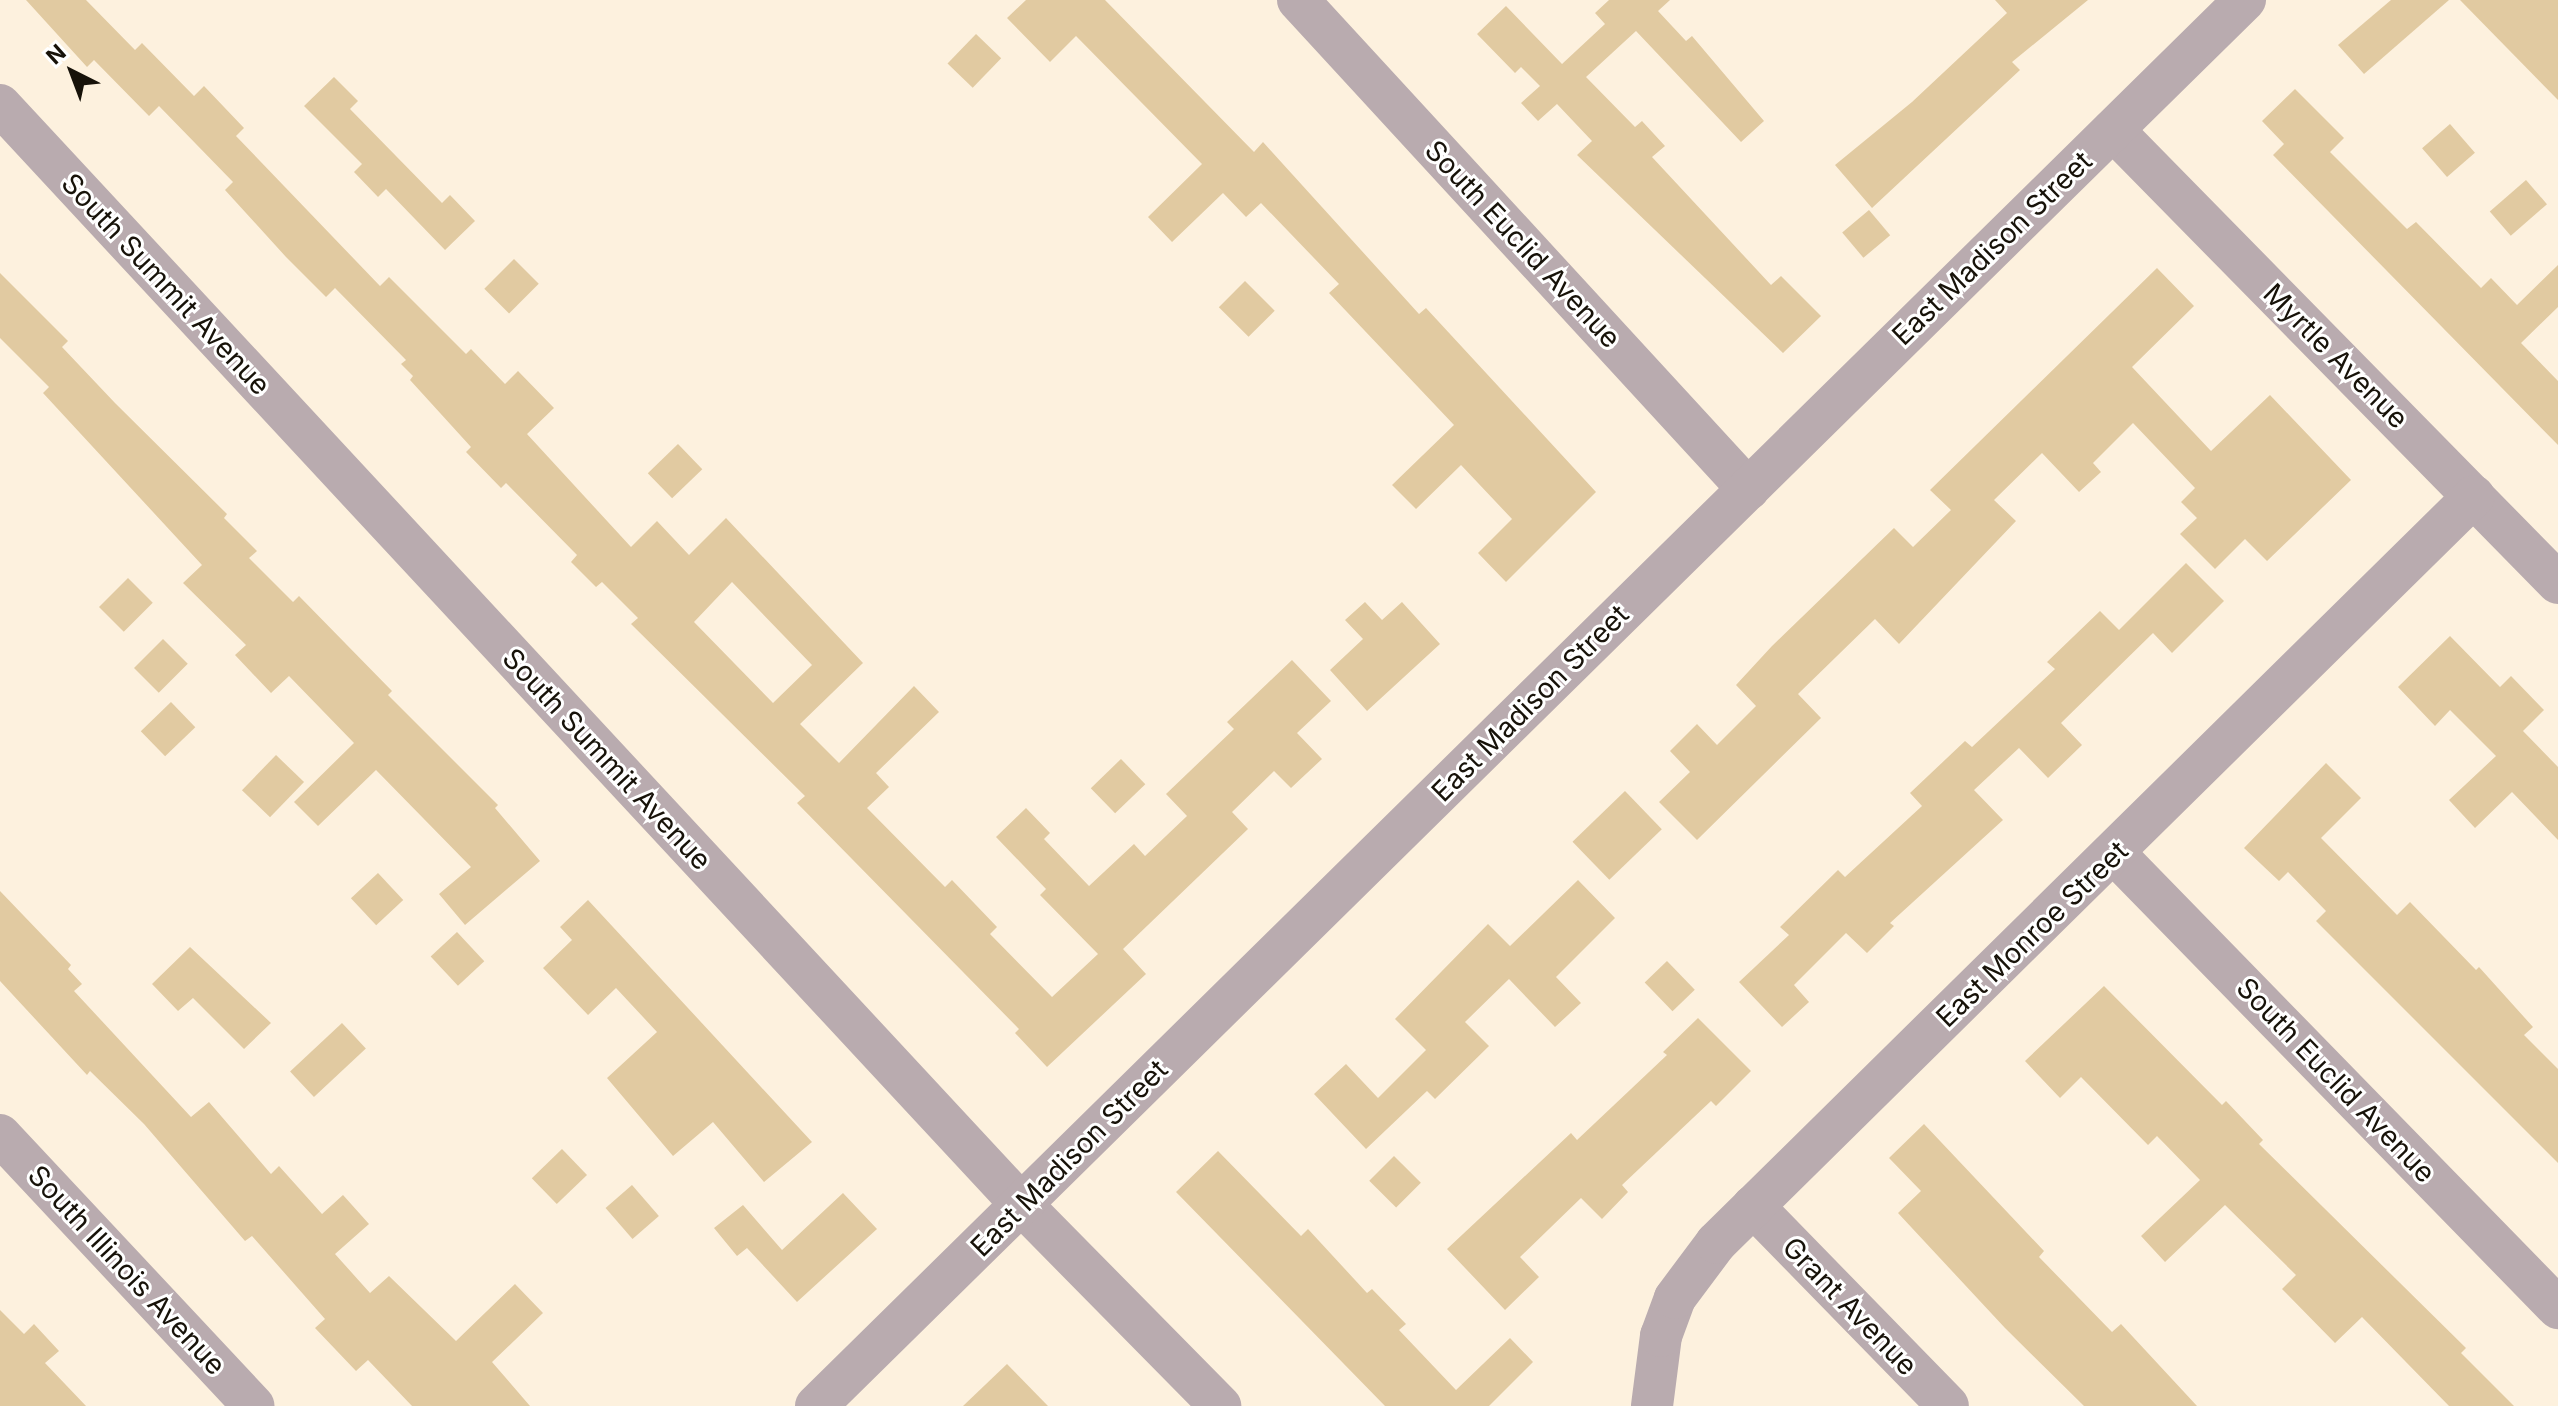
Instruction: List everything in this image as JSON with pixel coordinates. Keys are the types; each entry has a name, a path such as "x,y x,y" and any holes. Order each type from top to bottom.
{"street":[{"name":"South Euclid Avenue","path":"1298,0 1748,489"},
{"name":"East Madison Street","path":"816,1406 2245,0"},
{"name":"South Summit Avenue","path":"0,105 1021,1204 1220,1406"},
{"name":"Myrtle Avenue","path":"2113,130 2558,583"},
{"name":"East Monroe Street","path":"1652,1406 1661,1336 1675,1298 1691,1272 1753,1206 2474,496"},
{"name":"South Euclid Avenue","path":"2114,853 2558,1308"},
{"name":"South Illinois Avenue","path":"0,1135 254,1406"},
{"name":"Grant Avenue","path":"1753,1206 1948,1406"}],"building":[{"path":"26,0 86,0 135,50 142,43 194,96 204,86 244,128 236,136 380,286 389,277 466,354 471,349 505,384 518,371 554,408 527,434 631,547 657,521 689,555 726,518 863,663 800,724 839,763 914,686 939,712 876,773 889,787 867,808 945,887 952,880 997,927 990,934 1052,997 1098,954 1040,895 1046,889 996,837 1026,808 1050,833 1044,839 1089,886 1134,844 1145,856 1187,816 1166,794 1234,729 1227,722 1292,660 1331,701 1297,733 1322,759 1291,788 1274,771 1232,812 1248,829 1123,949 1146,974 1047,1067 1015,1033 1019,1029 797,803 805,796 631,624 638,618 602,582 596,587 571,562 577,555 506,483 501,488 466,452 471,447 410,380 413,376 401,364 406,360 335,288 326,297 286,257 225,190 233,182 159,106 149,116 94,60 87,67","holes":["732,582 812,665 773,703 694,622"]},
{"path":"1026,0 1105,0 1254,152 1263,142 1419,314 1426,308 1596,492 1506,582 1478,553 1512,519 1461,465 1416,509 1392,485 1454,425 1329,293 1339,284 1261,203 1246,217 1223,193 1172,242 1148,217 1202,164 1076,36 1050,62 1007,18"},
{"path":"1609,0 1670,0 1658,11 1686,41 1692,36 1764,121 1741,142 1636,31 1586,77 1635,127 1642,121 1665,146 1652,157 1771,285 1781,276 1821,316 1783,353 1577,155 1592,141 1557,104 1538,121 1521,103 1540,86 1521,67 1515,73 1477,34 1506,6 1562,64 1605,24 1595,13"},
{"path":"1995,0 2088,0 2012,62 2020,70 1872,208 1835,165 1912,102 2007,13"},
{"path":"2391,0 2449,0 2364,74 2338,45"},
{"path":"2460,0 2558,0 2558,100"},
{"path":"976,34 1001,58 973,88 948,63"},
{"path":"334,77 358,101 350,109 442,203 450,195 475,221 445,250 386,189 378,197 354,172 362,164 304,106"},
{"path":"2295,89 2344,138 2330,152 2407,229 2416,222 2481,288 2491,278 2517,305 2558,265 2558,307 2521,343 2558,381 2558,445 2273,155 2284,144 2262,121"},
{"path":"2450,124 2475,153 2447,177 2422,148"},
{"path":"2526,180 2547,204 2511,236 2490,211"},
{"path":"1869,210 1890,235 1863,258 1842,232"},
{"path":"514,259 539,284 509,313 484,289"},
{"path":"2157,268 2194,306 2132,367 2211,451 2270,395 2351,480 2267,561 2245,539 2215,569 2180,534 2197,518 2181,502 2195,488 2133,423 2093,463 2101,472 2079,492 2042,453 1994,500 2016,521 1899,644 1875,619 1798,694 1821,718 1697,840 1659,802 1690,772 1670,751 1697,724 1717,745 1756,706 1736,685 1894,528 1913,547 1951,510 1930,490"},
{"path":"0,273 68,341 62,347 227,514 224,518 257,551 249,558 293,602 299,596 392,691 388,695 498,805 495,808 540,861 465,925 439,894 471,867 376,770 318,826 294,802 354,743 289,676 271,693 235,655 246,645 183,583 202,565 43,393 49,387 0,338"},
{"path":"1245,281 1275,311 1249,337 1219,307"},
{"path":"678,444 702,469 672,498 648,473"},
{"path":"2186,563 2224,601 2172,653 2153,633 2061,723 2082,745 2048,778 2019,748 1974,790 2003,820 1890,923 1894,926 1867,953 1846,933 1794,985 1809,1002 1782,1027 1739,982 1789,935 1780,927 1838,870 1845,877 1922,806 1910,793 1965,741 1972,747 2055,669 2047,662 2100,611 2119,630"},
{"path":"128,578 153,603 124,632 99,607"},
{"path":"1365,602 1382,620 1402,602 1440,644 1367,711 1330,670 1363,639 1345,620"},
{"path":"2450,636 2500,687 2511,676 2544,710 2523,731 2558,767 2558,840 2512,792 2475,828 2449,800 2496,756 2450,710 2435,726 2398,687"},
{"path":"163,639 188,664 159,693 134,668"},
{"path":"171,702 195,727 165,756 141,731"},
{"path":"276,755 304,782 270,817 242,790"},
{"path":"1121,759 1145,784 1115,813 1091,788"},
{"path":"2326,763 2361,798 2321,838 2397,915 2410,902 2476,970 2479,967 2533,1027 2524,1035 2558,1069 2558,1163 2316,921 2326,911 2288,872 2279,881 2244,848"},
{"path":"1625,791 1662,829 1609,880 1572,842"},
{"path":"378,873 403,900 376,925 351,898"},
{"path":"1578,880 1615,918 1556,977 1581,1003 1555,1027 1509,979 1465,1022 1489,1046 1435,1099 1427,1091 1366,1149 1314,1094 1346,1064 1378,1098 1426,1050 1395,1019 1488,924 1510,946"},
{"path":"0,891 71,965 68,969 82,984 74,991 191,1117 209,1102 271,1174 279,1166 322,1214 343,1195 369,1224 335,1254 370,1293 389,1276 456,1341 515,1284 543,1313 492,1362 530,1406 412,1406 368,1360 356,1371 315,1328 325,1319 252,1236 245,1241 144,1124 90,1071 87,1075 0,981"},
{"path":"588,900 812,1142 764,1182 713,1122 673,1156 607,1078 657,1032 616,988 588,1015 543,968 572,940 560,927"},
{"path":"457,932 484,961 458,986 431,957"},
{"path":"190,947 271,1023 244,1049 193,998 178,1011 152,984"},
{"path":"1667,961 1695,990 1672,1011 1645,983"},
{"path":"2104,986 2222,1105 2226,1101 2263,1140 2259,1144 2466,1348 2461,1353 2514,1406 2449,1406 2362,1317 2335,1343 2282,1289 2296,1275 2225,1205 2165,1262 2141,1236 2200,1180 2157,1136 2148,1145 2081,1077 2060,1098 2025,1061"},
{"path":"1698,1018 1751,1071 1716,1106 1711,1101 1622,1185 1628,1192 1602,1219 1581,1198 1520,1257 1539,1277 1505,1310 1447,1249 1571,1133 1577,1140 1667,1055 1663,1052"},
{"path":"342,1023 366,1049 314,1097 290,1071"},
{"path":"1924,1124 2044,1251 2039,1257 2112,1332 2121,1324 2197,1406 2084,1406 2005,1328 1898,1213 1921,1191 1889,1158"},
{"path":"562,1149 587,1175 557,1204 532,1178"},
{"path":"1218,1151 1301,1236 1308,1229 1367,1293 1372,1289 1406,1324 1399,1330 1456,1390 1510,1338 1533,1362 1489,1406 1385,1406 1176,1192"},
{"path":"1394,1156 1421,1183 1396,1208 1369,1181"},
{"path":"632,1185 659,1216 632,1239 606,1208"},
{"path":"843,1193 877,1229 797,1302 747,1248 737,1256 714,1228 743,1205 782,1250"},
{"path":"0,1310 24,1334 34,1324 59,1351 45,1363 86,1406 0,1406"},
{"path":"1007,1364 1048,1406 963,1406"}]}
